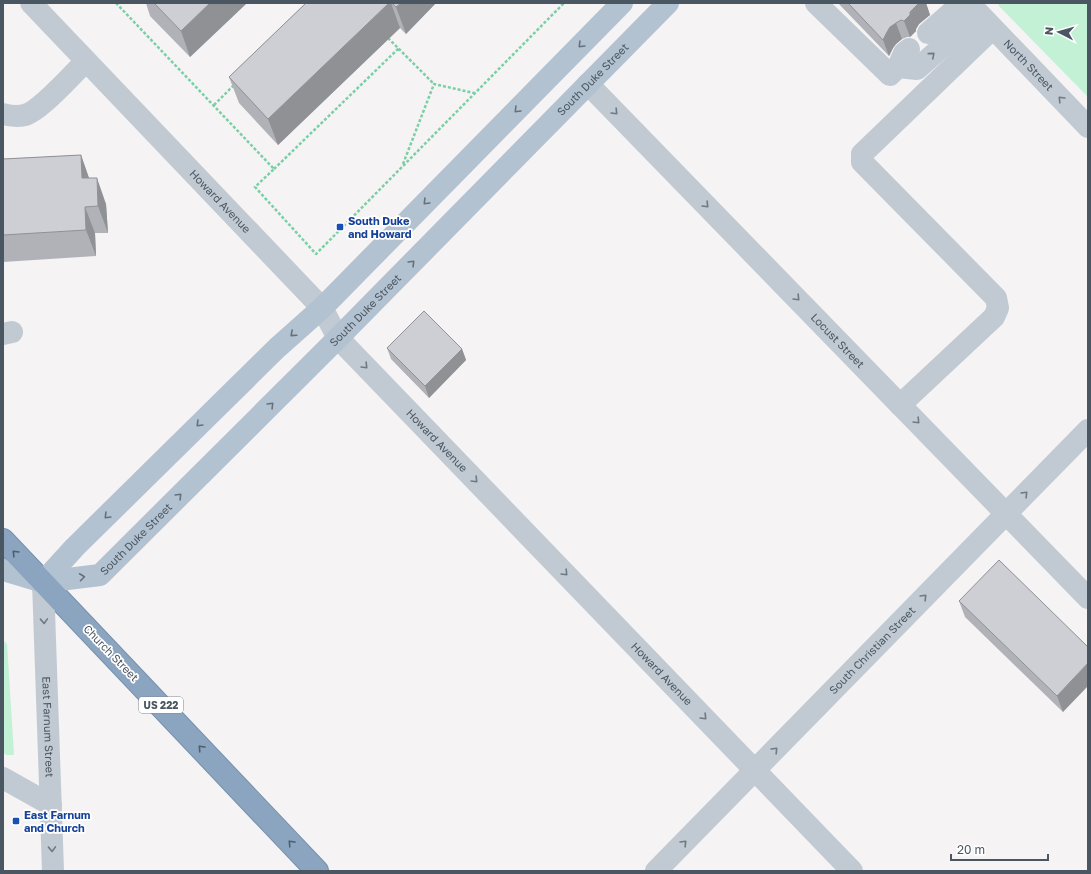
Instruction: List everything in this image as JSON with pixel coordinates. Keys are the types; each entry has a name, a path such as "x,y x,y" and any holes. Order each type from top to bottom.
{"highway":[{"name":"Church Street","path":"3,540 318,871"}],"main road":[{"path":"43,582 81,541 272,353 322,308 622,3"},
{"name":"South Duke Street","path":"3,570 43,582 100,575 338,338 668,3"}],"street":[{"name":"Howard Avenue","path":"31,3 322,308 338,338 852,871"},
{"path":"816,3 894,71 917,69 975,12"},
{"path":"928,33 975,12"},
{"path":"900,405 994,317 998,308 996,298 862,162 862,154 975,12"},
{"name":"North Street","path":"975,12 1088,127"},
{"path":"894,71 904,53 909,49"},
{"path":"3,114 13,116 26,115 39,108 86,61"},
{"name":"Locust Street","path":"588,84 1088,598"},
{"name":"South Christian Street","path":"656,871 1088,430"},
{"name":"East Farnum Street","path":"43,582 53,871"},
{"path":"3,778 51,805"}],"path":[{"path":"117,3 274,169"},
{"path":"399,48 255,188 316,254 564,3"},
{"path":"384,33 434,84 475,93"},
{"path":"214,105 236,84"},
{"path":"402,167 434,84"}],"green space":[{"path":"1000,3 1088,3 1088,97 998,5"},
{"path":"3,640 7,644 14,755 6,755 3,752"}],"building":[{"path":"154,3 210,3 181,31"},
{"path":"306,3 389,3 268,119 229,77"},
{"path":"392,3 401,3 396,7"},
{"path":"848,3 919,3 904,21 901,20 890,27 883,40"},
{"path":"81,155 82,178 97,178 98,206 85,207 86,230 3,235 3,159"},
{"path":"424,311 462,349 425,386 387,348"},
{"path":"999,560 1088,647 1088,663 1057,696 959,601"}],"place":[{"name":"South Duke and Howard","path":"340,227"},
{"name":"East Farnum and Church","path":"16,821"}]}
